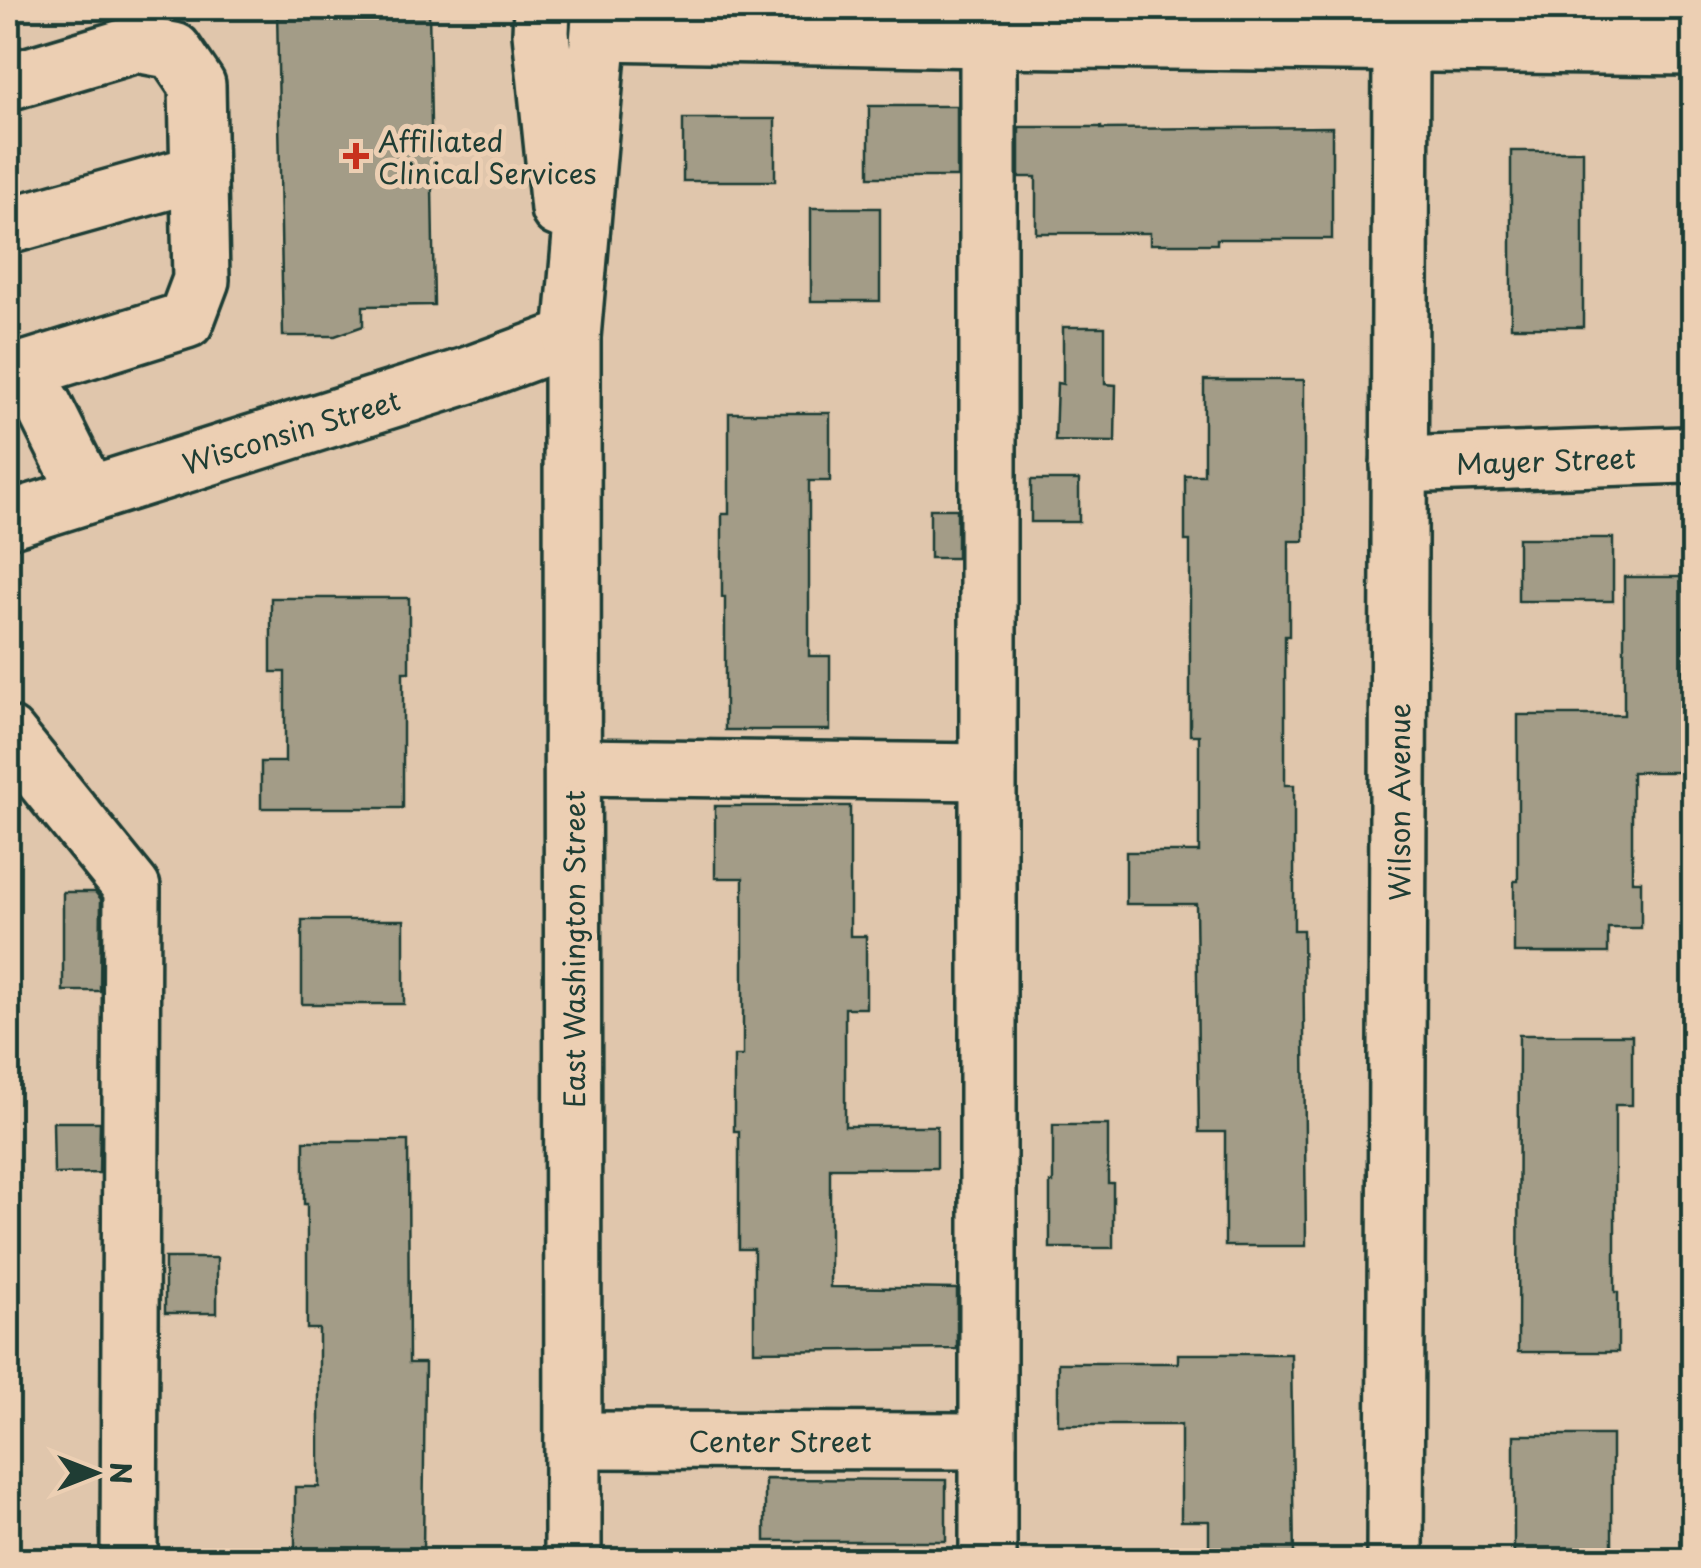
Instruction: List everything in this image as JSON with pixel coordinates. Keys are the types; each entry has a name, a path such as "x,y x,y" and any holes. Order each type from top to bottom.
{"street":[{"name":"East Washington Street","path":"542,8 572,337"},
{"name":"East Washington Street","path":"572,1560 572,337 601,20"},
{"path":"601,20 988,40 1694,47"},
{"path":"988,40 988,1560"},
{"name":"Wilson Avenue","path":"1396,1560 1402,43"},
{"path":"8,82 136,44 174,51 196,86 201,280 186,320 8,378"},
{"path":"8,226 198,172"},
{"name":"Wisconsin Street","path":"8,520 466,376 572,337"},
{"path":"8,378 43,404 88,494"},
{"name":"Mayer Street","path":"1399,464 1694,456"},
{"path":"8,735 132,888 129,1560"},
{"path":"573,767 988,772"},
{"name":"Center Street","path":"573,1440 988,1441"}],"building":[{"name":"Affiliated Clinical Services","path":"277,8 429,8 434,305 363,306 363,326 335,336 283,336"},
{"path":"869,106 957,106 957,177 869,177"},
{"path":"683,119 775,119 775,181 683,181"},
{"path":"1019,127 1332,127 1332,239 1217,239 1217,244 1150,244 1150,233 1036,233 1036,177 1019,177"},
{"path":"1511,151 1583,151 1583,327 1511,327"},
{"path":"811,208 880,208 880,301 811,301"},
{"path":"1063,327 1105,327 1105,384 1116,385 1115,442 1055,441 1057,383 1063,384"},
{"path":"1204,380 1304,380 1304,541 1289,541 1285,785 1294,785 1294,930 1303,930 1306,1246 1225,1246 1225,1132 1199,1132 1196,904 1126,904 1126,852 1199,852 1199,735 1190,735 1190,541 1185,541 1185,475 1204,475"},
{"path":"729,413 830,413 830,481 809,481 809,656 830,656 830,730 725,730 722,514 729,514"},
{"path":"1031,480 1079,480 1079,522 1031,522"},
{"path":"930,509 957,509 957,558 930,558"},
{"path":"1518,538 1613,538 1613,601 1518,601"},
{"path":"1624,577 1694,577 1694,627 1682,627 1683,772 1632,772 1632,881 1641,881 1641,928 1608,928 1608,953 1514,953 1518,715 1624,715"},
{"path":"271,598 409,598 409,672 403,672 403,808 261,808 261,762 285,762 285,672 271,672"},
{"path":"715,806 850,806 850,936 866,936 866,1008 845,1008 845,1126 937,1126 937,1168 830,1168 830,1287 957,1289 957,1349 754,1351 754,1249 739,1249 739,1131 734,1131 734,1056 743,1056 743,878 715,878"},
{"path":"63,892 95,892 101,899 100,991 63,991"},
{"path":"302,920 404,920 404,1004 302,1004"},
{"path":"1519,1035 1632,1035 1632,1105 1615,1105 1618,1352 1518,1352"},
{"path":"53,1122 100,1122 99,1173 54,1174"},
{"path":"1053,1125 1108,1125 1113,1248 1050,1248"},
{"path":"304,1141 408,1141 409,1363 425,1363 423,1552 295,1552 295,1487 319,1487 319,1329 307,1329"},
{"path":"165,1258 217,1258 217,1313 165,1313"},
{"path":"1178,1354 1291,1354 1294,1560 1209,1560 1209,1521 1181,1521 1181,1425 1058,1425 1058,1363 1178,1363"},
{"path":"1514,1435 1612,1435 1612,1560 1514,1560"},
{"path":"765,1479 946,1480 946,1541 765,1541"}],"place":[{"name":"Affiliated Clinical Services","path":"356,156"}]}
